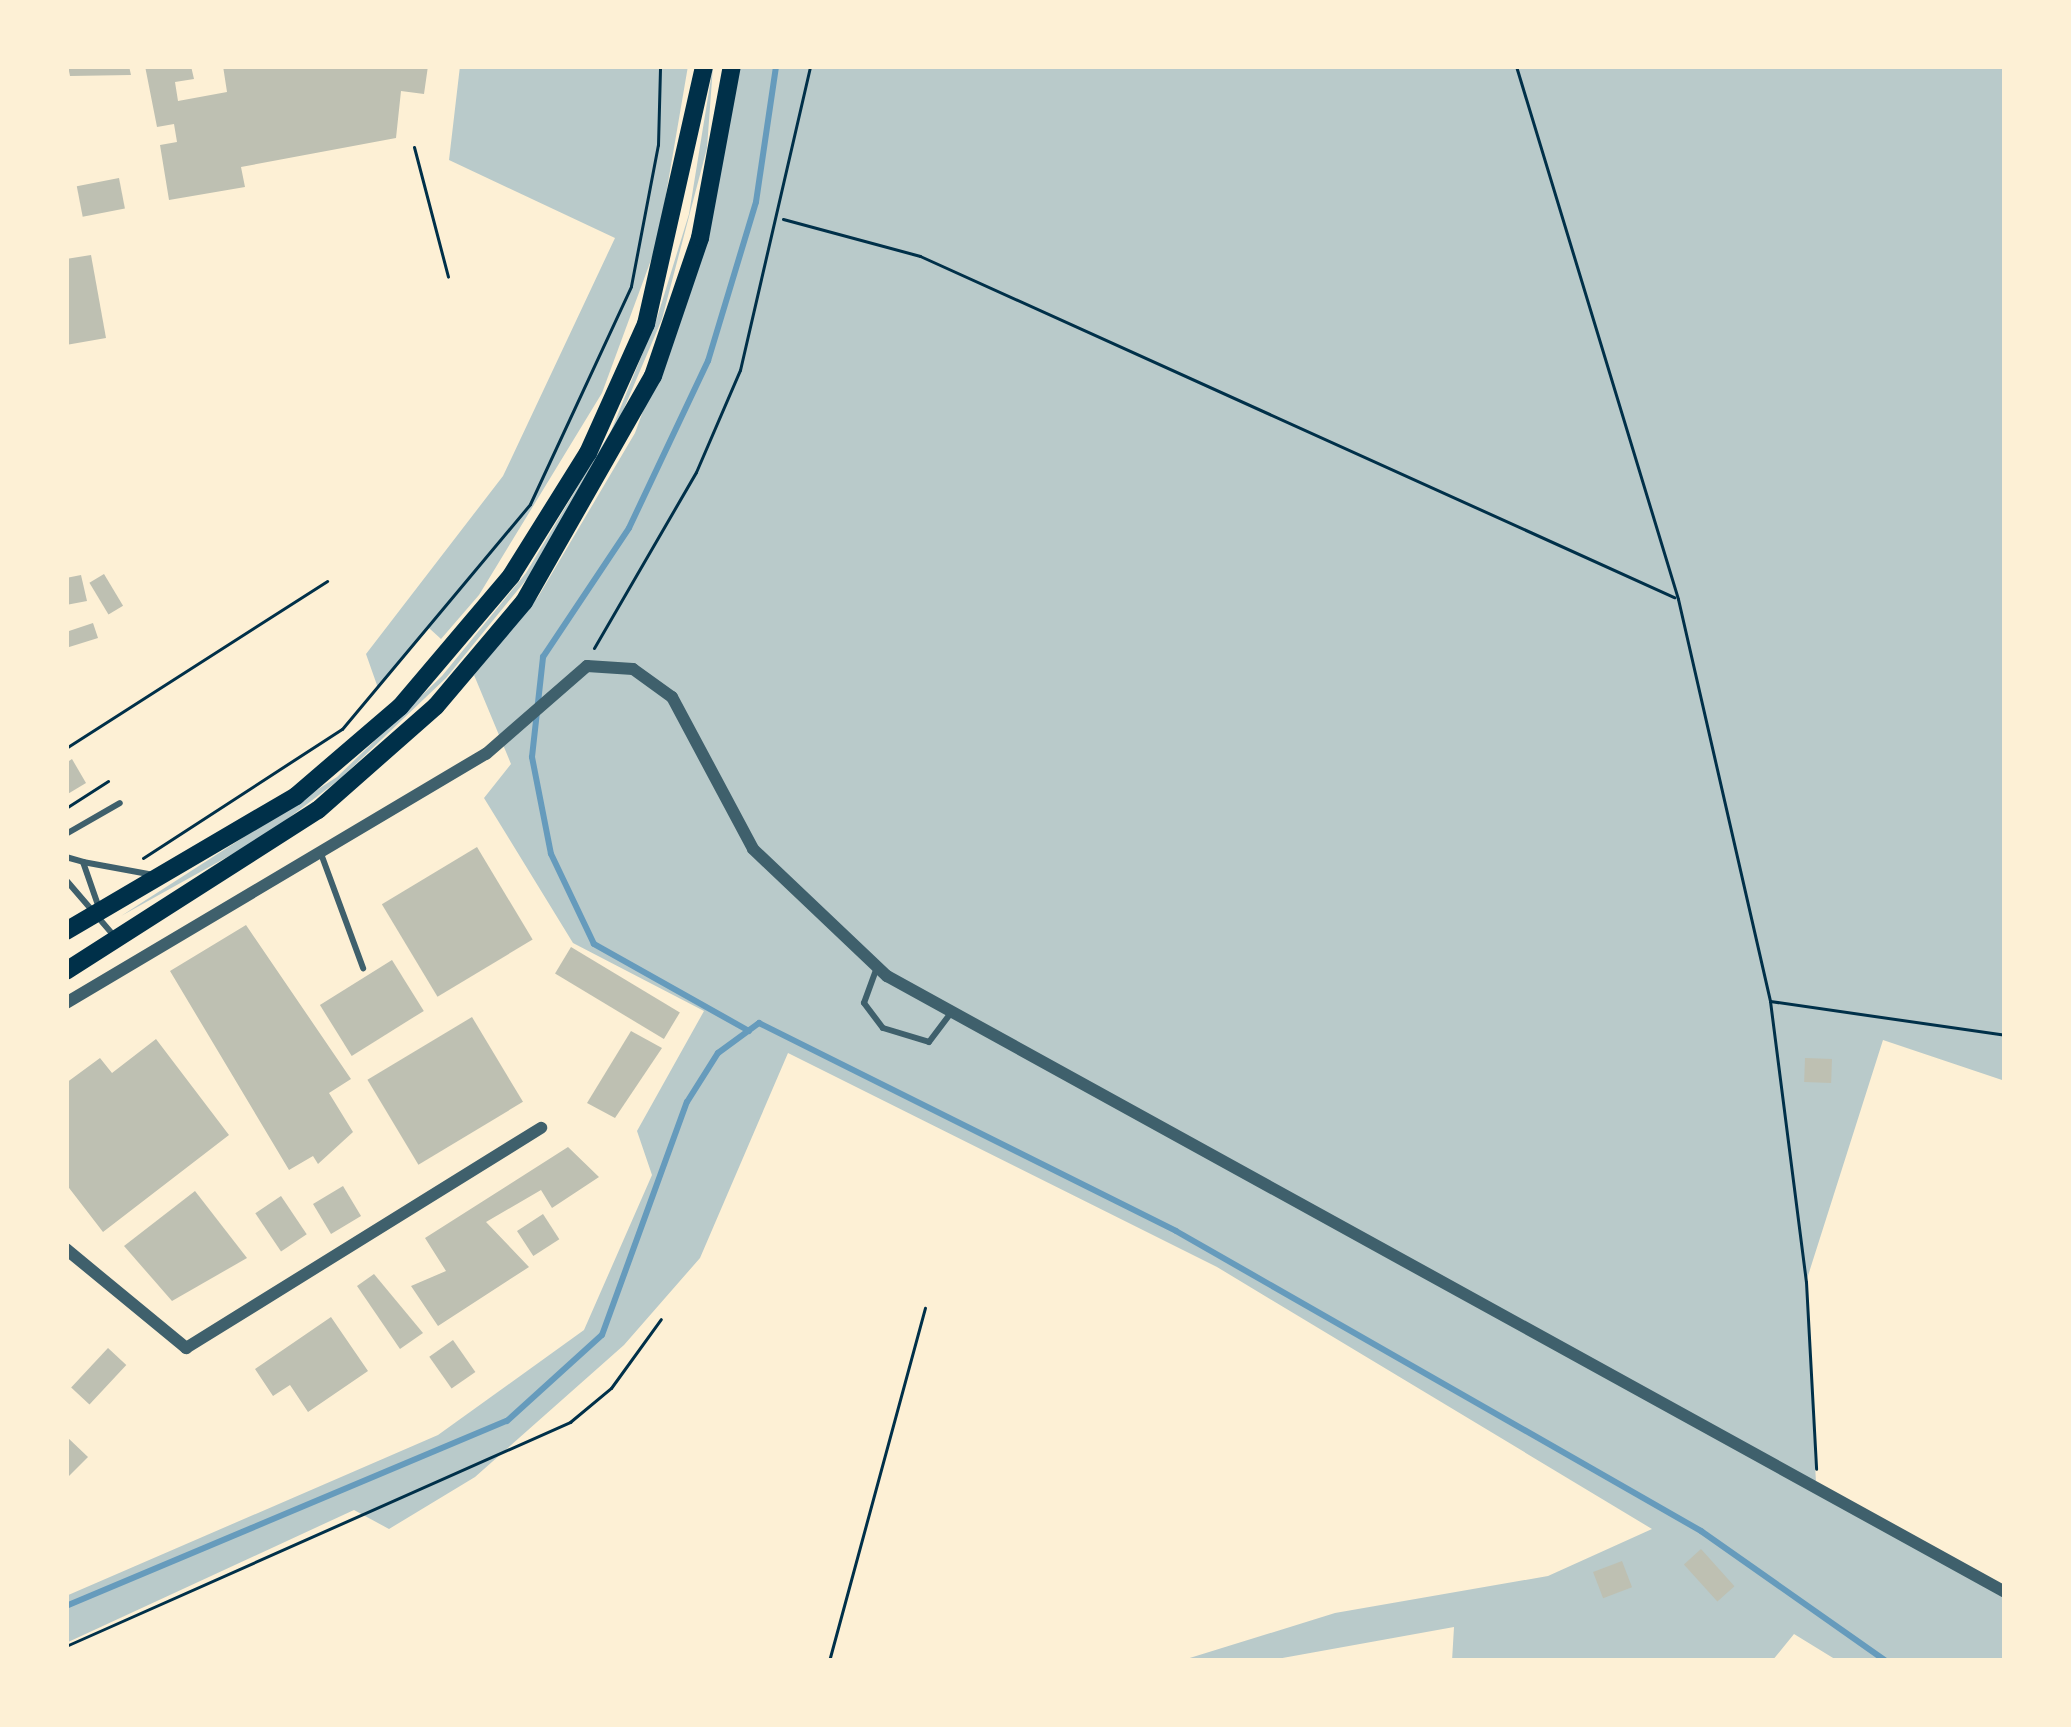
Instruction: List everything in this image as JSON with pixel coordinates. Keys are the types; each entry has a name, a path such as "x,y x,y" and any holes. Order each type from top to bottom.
{"main road":[{"path":"66,931 164,877 357,746 439,666 533,546 646,324 704,66"},
{"path":"66,971 378,762 548,568 614,459 683,296 732,66"}],"street":[{"path":"66,1003 511,730 587,667 633,669 672,697 753,849 877,968 950,1014 1816,1483 2005,1592"},
{"path":"66,1249 186,1348 541,1128"}],"lane":[{"path":"66,834 120,803"},
{"path":"320,850 363,968"},
{"path":"66,857 164,877"},
{"path":"83,862 99,911 117,940"},
{"path":"66,880 99,911"},
{"path":"877,968 864,1003 883,1028 928,1042 950,1014"}],"path":[{"path":"126,869 342,729 530,504 631,286 658,146 661,66"},
{"path":"587,667 723,414 783,219 810,66"},
{"path":"1516,66 1678,599 1770,1000 1806,1282 1816,1483"},
{"path":"414,147 448,277"},
{"path":"783,219 920,256 1678,599"},
{"path":"66,748 327,581"},
{"path":"66,808 108,781"},
{"path":"1770,1000 2005,1035"},
{"path":"829,1661 926,1308"},
{"path":"66,1646 570,1422 623,1374 661,1319"}],"shaded area":[{"path":"460,66 688,66 658,241 602,393 479,595 441,639 429,628 378,688 366,654 503,476 615,238 449,160"},
{"path":"713,66 707,148 662,319 614,432 530,575 446,678 340,779 265,836 121,916 337,777 442,676 526,573 611,431 657,318 689,214"},
{"path":"740,66 2005,66 2005,1081 1883,1040 1806,1282 1816,1483 2005,1592 2005,1661 1838,1661 1794,1634 1772,1661 1452,1661 1454,1627 1266,1661 1180,1661 1335,1613 1548,1576 1652,1529 1217,1267 788,1053 700,1258 624,1345 475,1477 389,1529 354,1510 66,1643 66,1596 438,1435 584,1330 652,1175 637,1131 704,1011 573,943 484,798 511,764 474,675 538,597 635,433 708,234"}],"building":[{"path":"68,66 129,66 131,75 70,76"},
{"path":"145,66 191,66 194,79 175,82 178,101 227,92 223,66 428,66 424,94 401,91 396,138 241,167 245,187 169,200 160,145 177,142 174,124 157,127"},
{"path":"119,178 125,208 83,217 77,186"},
{"path":"91,255 106,338 66,345 66,259"},
{"path":"104,574 123,606 108,614 89,583"},
{"path":"81,575 87,601 66,605 66,578"},
{"path":"93,623 98,638 66,648 66,632"},
{"path":"72,759 86,783 66,795 66,763"},
{"path":"477,847 533,940 437,997 382,904"},
{"path":"246,925 351,1079 329,1093 353,1132 318,1164 313,1156 289,1170 170,971"},
{"path":"571,947 680,1012 664,1039 555,974"},
{"path":"392,960 424,1011 352,1056 320,1005"},
{"path":"472,1017 523,1102 418,1165 367,1080"},
{"path":"631,1031 662,1048 615,1118 587,1103"},
{"path":"156,1039 229,1135 103,1232 66,1184 66,1083 100,1058 112,1073"},
{"path":"1805,1058 1832,1059 1831,1083 1804,1082"},
{"path":"568,1147 599,1177 552,1208 541,1190 486,1222 529,1267 438,1326 411,1286 446,1271 425,1238"},
{"path":"343,1186 361,1216 331,1234 313,1204"},
{"path":"195,1191 247,1258 172,1301 124,1246"},
{"path":"281,1196 307,1234 281,1251 255,1213"},
{"path":"543,1214 559,1239 533,1256 517,1231"},
{"path":"374,1274 423,1333 400,1349 357,1286"},
{"path":"331,1317 368,1371 308,1412 290,1385 273,1396 255,1369"},
{"path":"453,1340 475,1372 452,1389 429,1357"},
{"path":"108,1348 126,1365 89,1405 71,1387"},
{"path":"66,1436 88,1457 66,1479"},
{"path":"1701,1549 1734,1586 1717,1602 1684,1564"},
{"path":"1622,1561 1632,1587 1603,1598 1593,1572"}],"waterway":[{"path":"749,1031 594,944 551,854 532,757 543,657 629,528 708,361 756,202 776,66"},
{"path":"66,1606 507,1421 602,1335 687,1102 718,1053 759,1023 1176,1231 1701,1531 1886,1661"}]}
